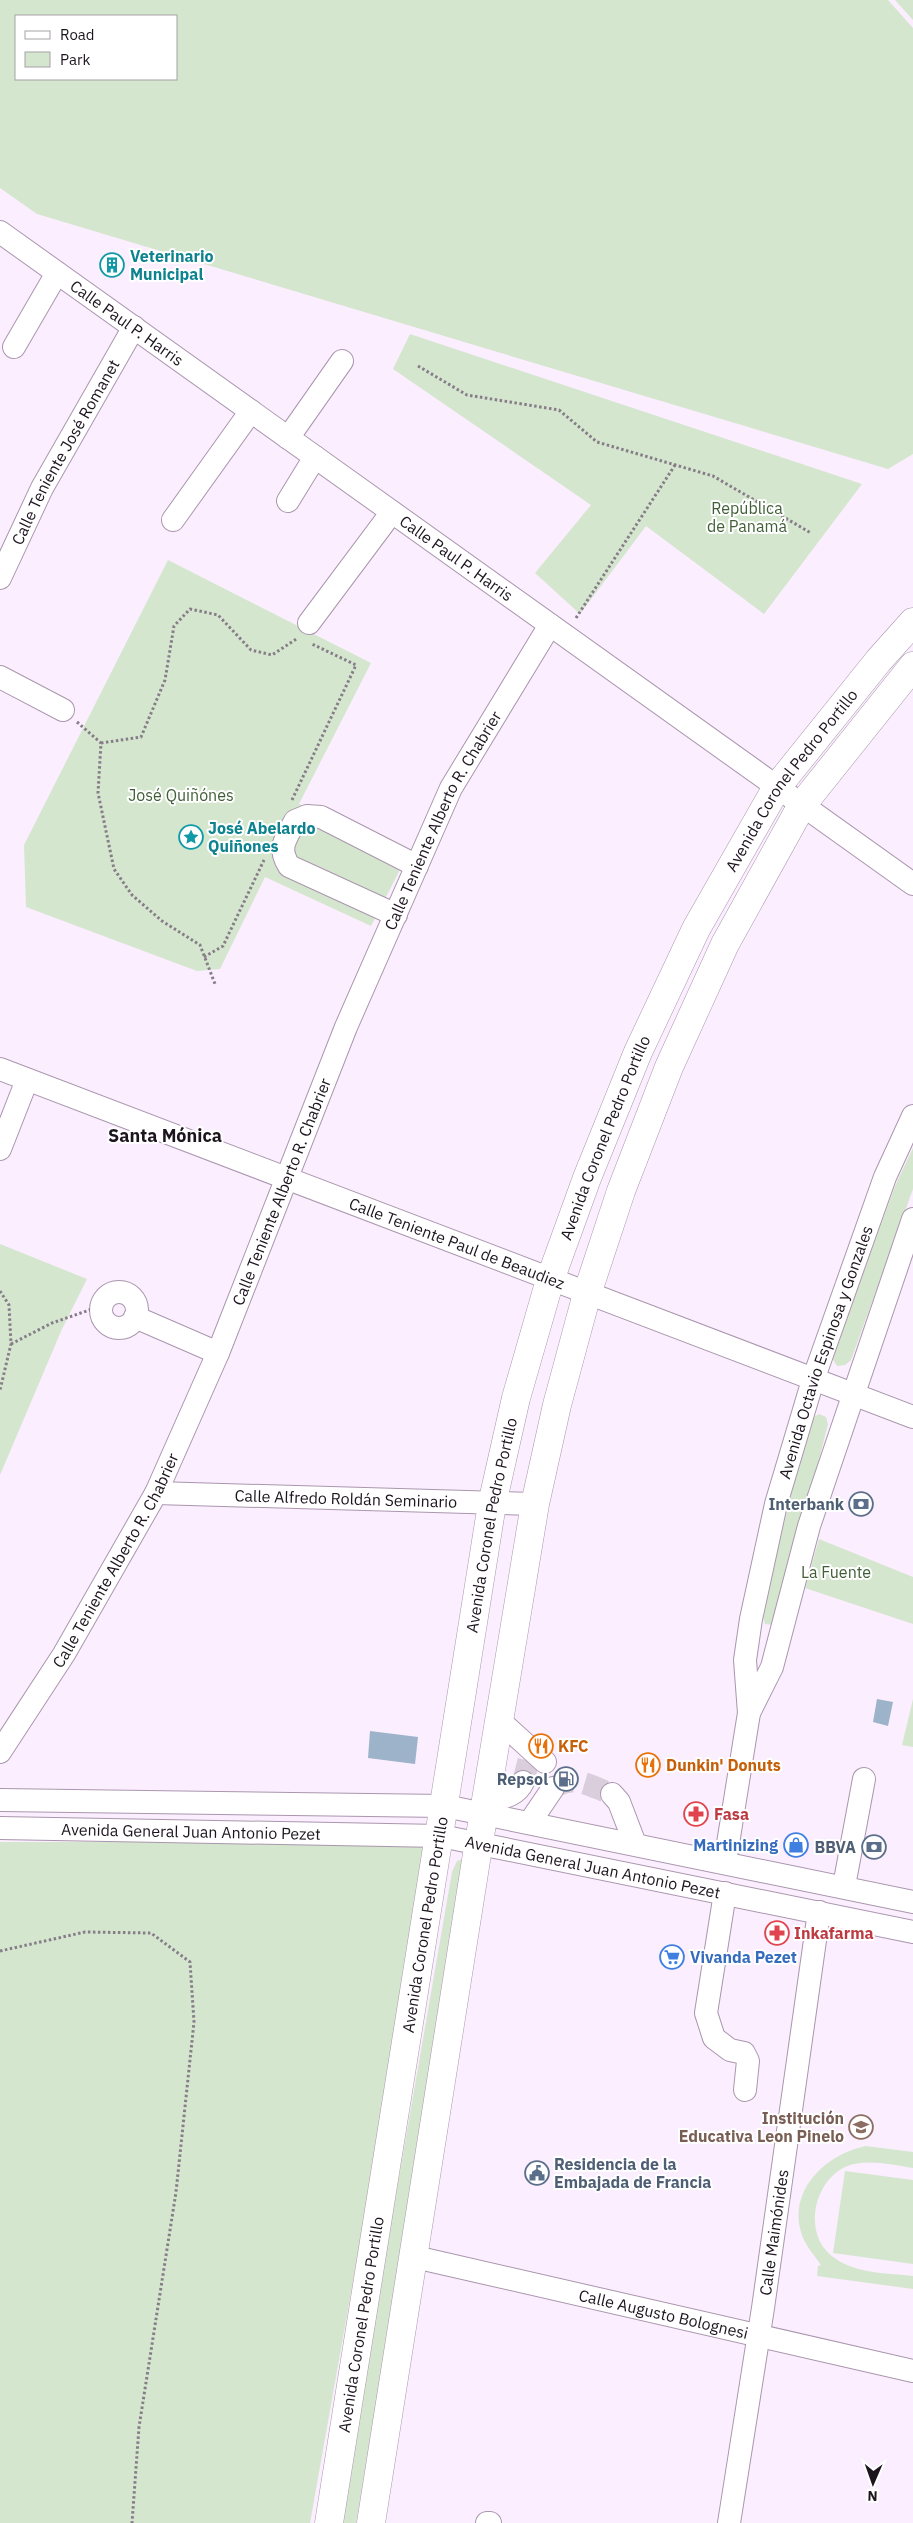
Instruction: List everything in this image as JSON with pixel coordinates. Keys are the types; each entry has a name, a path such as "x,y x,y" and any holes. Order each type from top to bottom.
{"main road":[{"name":"Avenida Coronel Pedro Portillo","path":"329,2523 441,1836 492,1504 516,1398 550,1280 587,1178 638,1052 696,928 777,787 879,660 913,622"},
{"name":"Avenida Coronel Pedro Portillo","path":"371,2523 535,1504 557,1405 587,1294 621,1190 669,1067 725,944 802,805 913,666"}],"street":[{"name":"Calle Paul P. Harris","path":"0,232 913,884"},
{"path":"14,346 57,273"},
{"name":"Calle Teniente José Romanet","path":"0,578 42,488 134,327"},
{"path":"288,438 342,361"},
{"path":"174,520 250,411"},
{"path":"288,501 315,457"},
{"path":"304,630 392,512"},
{"name":"Calle Teniente Alberto R. Chabrier","path":"0,1752 64,1654 156,1493 218,1353 288,1179 346,1027 451,788 557,630"},
{"path":"0,676 63,710"},
{"path":"396,915 289,866 282,855 282,846 295,821 307,816 321,817 418,866"},
{"name":"Calle Teniente Paul de Beaudiez","path":"0,1069 913,1417"},
{"path":"0,1149 27,1080"},
{"name":"Avenida Octavio Espinosa y Gonzales","path":"725,1862 749,1714 745,1660 776,1504 813,1380 886,1177 913,1116"},
{"name":"Avenida Octavio Espinosa y Gonzales","path":"749,1714 772,1667 809,1526 913,1219"},
{"path":"101,1306 101,1312 106,1323 116,1328 128,1326 135,1317 218,1353"},
{"name":"Calle Alfredo Roldán Seminario","path":"156,1493 535,1504"},
{"path":"752,1619 755,1626 768,1633 782,1630"},
{"path":"500,1722 535,1757"},
{"path":"844,1886 864,1779"},
{"path":"485,1807 513,1794 520,1789 523,1782"},
{"path":"530,1822 554,1788"},
{"path":"612,1794 619,1802 635,1844"},
{"name":"Avenida General Juan Antonio Pezet","path":"0,1800 485,1807 530,1822 844,1886 913,1902"},
{"name":"Avenida General Juan Antonio Pezet","path":"0,1828 441,1836 913,1932"},
{"path":"725,1893 706,2013 714,2038 730,2050 744,2053 748,2061 745,2090"},
{"name":"Calle Maimónides","path":"729,2523 759,2336 819,1912"},
{"name":"Calle Augusto Bolognesi","path":"414,2256 913,2371"}],"path":[{"path":"418,366 467,395 559,410 597,442 713,476 811,533"},
{"path":"557,630 675,466"},
{"path":"102,744 141,737 165,680 174,626 190,609 218,615 251,650 272,656 304,630 356,665 288,809"},
{"path":"63,710 102,744"},
{"path":"102,744 98,793 114,869 132,895 162,921 200,945 215,984"},
{"path":"204,957 223,946 268,852"},
{"path":"0,1291 9,1305 11,1344 0,1390"},
{"path":"11,1344 52,1323 101,1306"},
{"path":"0,1951 85,1932 150,1933 190,1962 194,2022 176,2192 139,2427 132,2523"}],"green space":[{"path":"0,0 888,0 913,28 913,454 888,469 37,214 0,188"},
{"path":"895,0 913,0 913,20"},
{"name":"República de Panamá","path":"410,334 862,484 764,614 646,526 580,614 535,573 591,505 393,369"},
{"name":"José Quiñónes","path":"168,560 371,663 299,804 406,858 371,926 265,877 220,969 197,971 26,907 24,845"},
{"path":"913,1148 913,1189 851,1360 845,1365 837,1366 832,1358 895,1186"},
{"path":"0,1244 87,1279 62,1329 0,1475"},
{"path":"819,1414 826,1417 828,1424 779,1617 773,1625 765,1624 762,1614 809,1420"},
{"name":"La Fuente","path":"819,1539 913,1577 913,1624 805,1588"},
{"path":"913,1699 913,1747 902,1745"},
{"path":"0,1842 415,1842 429,1853 310,2523 0,2523"},
{"path":"463,1859 467,1877 356,2523 339,2523 452,1872 457,1861"},
{"path":"866,2146 913,2152 913,2168 879,2163 862,2163 845,2167 834,2175 825,2185 815,2211 815,2225 818,2238 825,2250 836,2259 854,2268 913,2276 913,2289 817,2276 818,2266 821,2265 802,2236 799,2216 800,2201 814,2176 838,2156"},
{"path":"845,2171 913,2180 913,2264 833,2253"}],"water":[{"path":"877,1699 893,1702 888,1726 873,1722"},
{"path":"370,1731 418,1737 415,1764 368,1758"}],"tunnel":[{"path":"523,1782 529,1759"},
{"path":"553,1788 568,1782 575,1782 612,1794"}],"place":[{"name":"Veterinario Municipal","path":"112,265"},
{"name":"José Abelardo Quiñones","path":"191,837"},
{"name":"Interbank","path":"861,1504"},
{"name":"KFC","path":"541,1746"},
{"name":"Dunkin' Donuts","path":"648,1765"},
{"name":"Repsol","path":"566,1779"},
{"name":"Fasa","path":"696,1814"},
{"name":"Martinizing","path":"796,1845"},
{"name":"BBVA","path":"874,1847"},
{"name":"Inkafarma","path":"777,1933"},
{"name":"Vivanda Pezet","path":"672,1957"},
{"name":"Institución Educativa Leon Pinelo","path":"861,2127"},
{"name":"Residencia de la Embajada de Francia","path":"537,2173"}],"district":[{"name":"Santa Mónica","path":"165,1136"}]}
